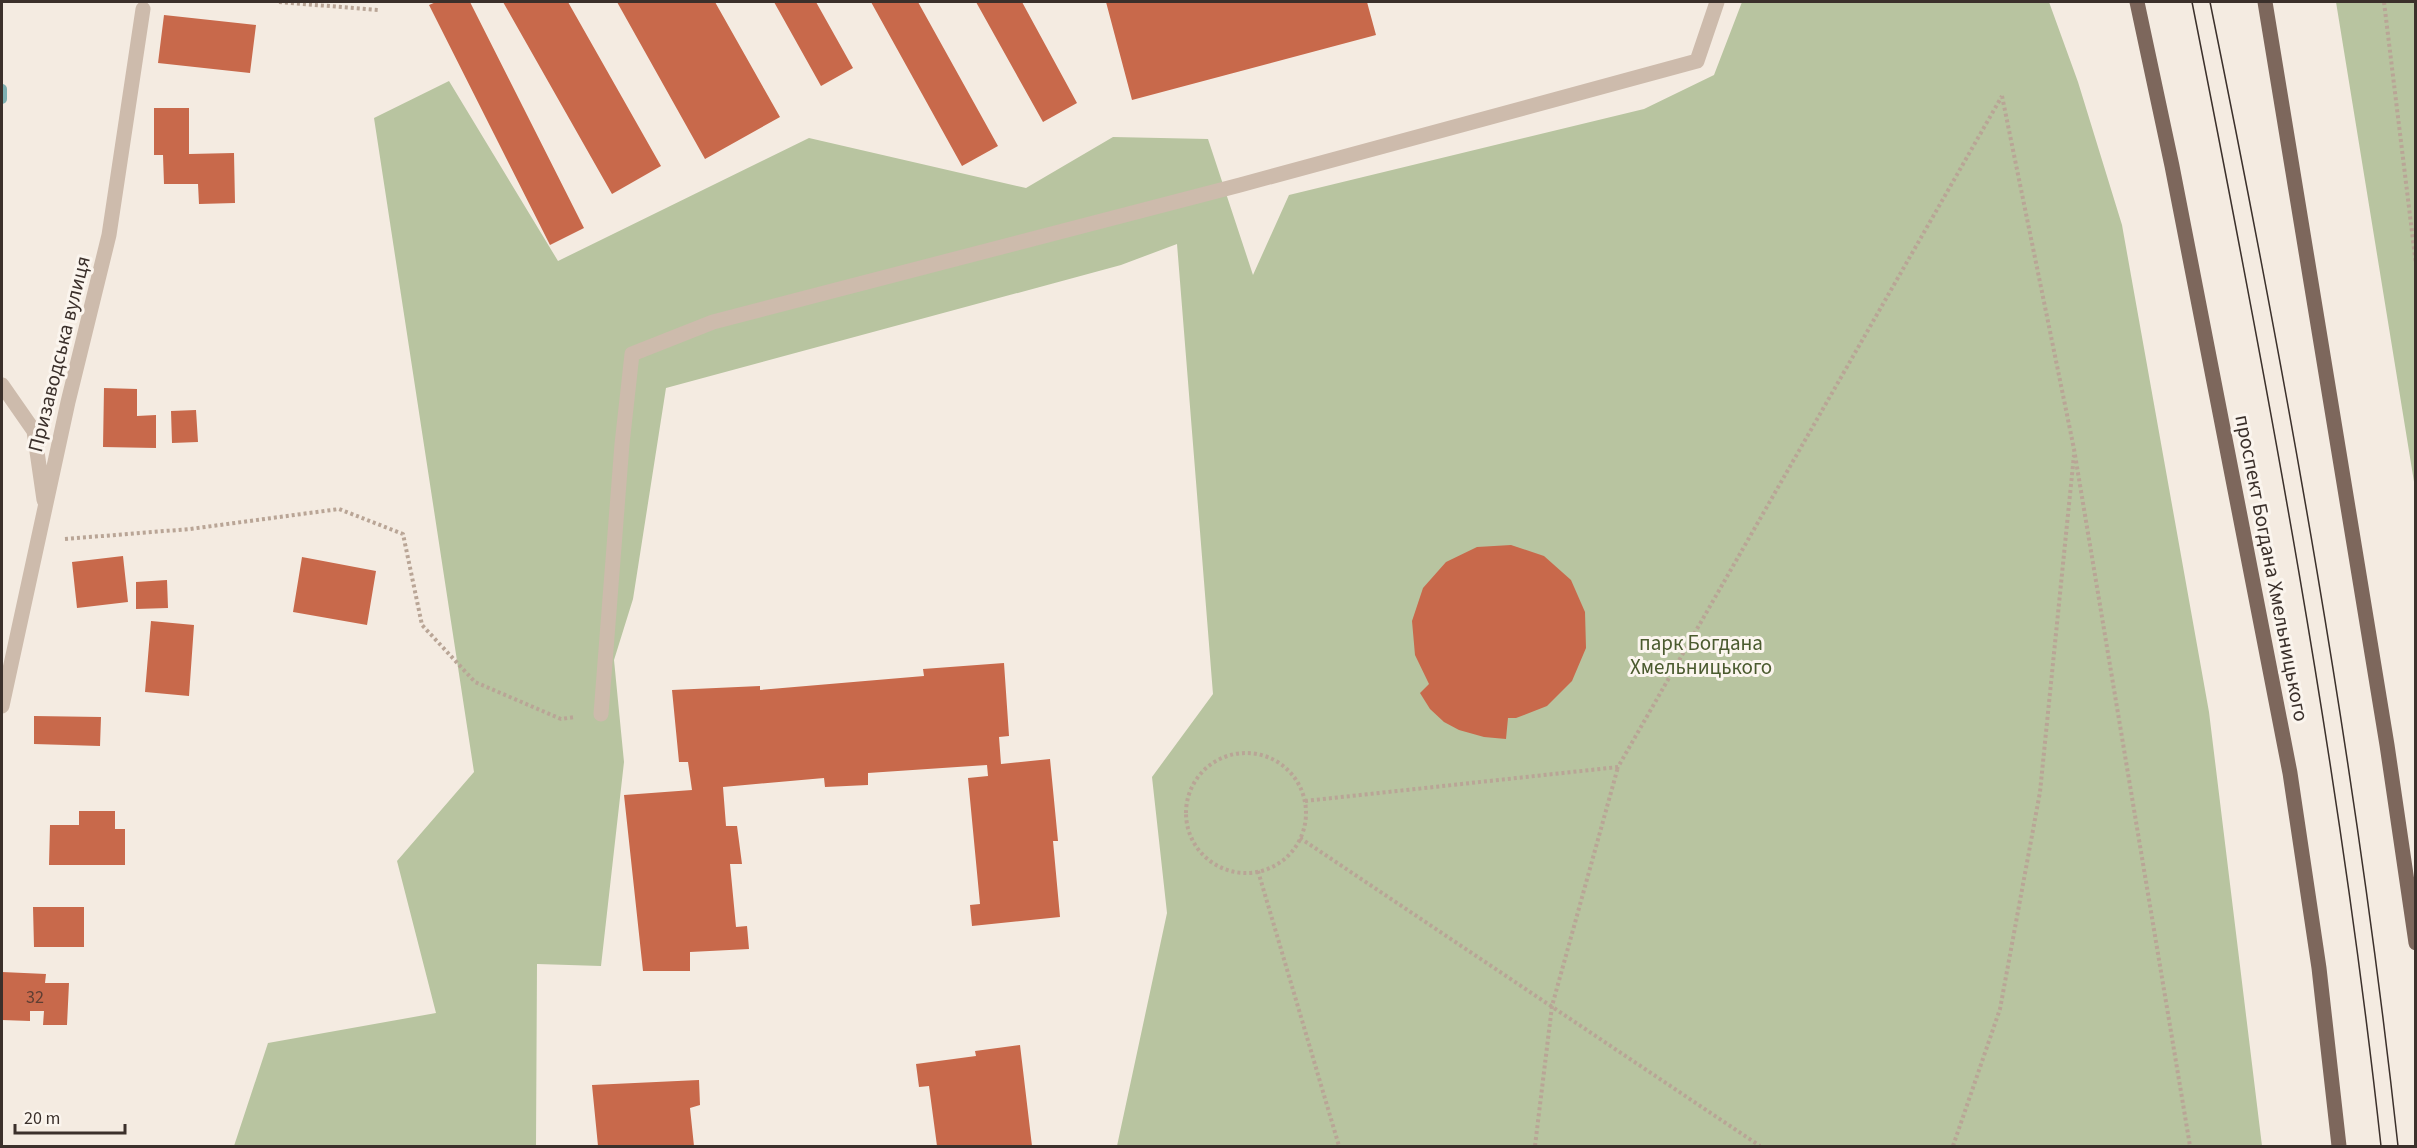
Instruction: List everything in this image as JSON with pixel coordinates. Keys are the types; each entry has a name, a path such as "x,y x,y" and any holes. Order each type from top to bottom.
{"main road":[{"name":"проспект Богдана Хмельницького","path":"2137,2 2172,166 2290,773 2319,968 2339,1146"},
{"path":"2265,2 2385,733 2415,943"}],"street":[{"path":"601,714 622,444 632,354 713,322 1240,185 1697,61 1717,2"},
{"name":"Призаводська вулиця","path":"2,706 45,504 110,235 143,9"},
{"path":"2,385 34,431 45,504"}],"path":[{"path":"279,2 378,10"},
{"path":"2384,2 2415,265"},
{"path":"1535,1146 1552,1006 1618,767 2002,96 2074,449 2190,1146"},
{"path":"1953,1146 2000,1009 2040,792 2074,449"},
{"path":"37,540 190,529 339,509 403,534 422,625 475,682 561,719"},
{"path":"1250,753 1269,757 1286,767 1298,783 1305,801 1305,820 1300,838 1290,854 1275,865 1258,871 1240,872 1223,868 1208,859 1196,846 1188,830 1185,812 1189,793 1198,776 1212,763 1230,755 1250,753"},
{"path":"1305,801 1618,767"},
{"path":"1300,838 1760,1146"},
{"path":"1258,871 1339,1146"}],"green space":[{"name":"парк Богдана Хмельницького","path":"1742,2 2049,2 2078,82 2122,225 2209,712 2262,1146 1117,1146 1167,913 1152,777 1213,694 1177,244 1121,265 666,388 633,599 614,660 624,762 601,966 537,964 536,1146 234,1146 268,1043 436,1013 397,861 474,772 374,118 449,81 558,261 809,138 1026,188 1113,137 1208,139 1253,275 1289,195 1644,109 1714,75"},
{"path":"2336,2 2415,2 2415,488"}],"building":[{"path":"436,2 470,2 584,228 550,245 429,5"},
{"path":"503,2 568,2 661,166 612,194"},
{"path":"617,2 715,2 780,117 705,159"},
{"path":"774,2 816,2 853,68 821,86"},
{"path":"871,2 918,2 998,146 962,166"},
{"path":"976,2 1022,2 1077,103 1043,122"},
{"path":"1106,2 1367,2 1376,35 1132,100"},
{"path":"164,15 256,25 250,73 158,63"},
{"path":"154,108 189,108 189,154 234,153 235,203 199,204 198,184 164,184 163,155 154,155"},
{"path":"104,388 137,389 137,416 156,415 156,448 103,447"},
{"path":"196,410 198,442 172,443 171,411"},
{"path":"1511,545 1544,556 1571,580 1585,612 1586,648 1572,681 1547,706 1516,718 1508,718 1506,739 1484,737 1459,730 1444,722 1430,709 1420,693 1429,684 1415,655 1412,621 1423,588 1446,562 1477,547"},
{"path":"123,556 128,602 77,608 72,562"},
{"path":"302,557 376,571 367,625 293,612"},
{"path":"167,580 168,608 136,609 136,582"},
{"path":"151,621 194,625 189,696 145,692"},
{"path":"1004,663 1009,736 999,737 1001,764 1050,759 1058,841 1053,841 1060,917 972,926 970,905 980,904 968,778 988,776 987,765 868,773 868,785 825,787 824,778 723,787 726,826 737,826 742,864 730,864 736,927 747,926 749,949 690,952 690,971 643,971 624,795 692,790 688,762 679,762 672,690 760,686 760,690 924,676 923,669"},
{"path":"34,716 101,717 100,746 34,744"},
{"path":"79,811 115,811 115,829 125,829 125,865 49,865 50,825 79,825"},
{"path":"33,907 84,907 84,947 34,947"},
{"path":"2,972 46,974 45,983 69,983 67,1025 43,1025 44,1011 30,1011 30,1021 2,1020"},
{"path":"1020,1045 1032,1146 937,1146 929,1086 919,1087 916,1064 976,1056 975,1051"},
{"path":"699,1080 700,1105 690,1108 694,1146 598,1146 592,1085"}],"waterway":[{"path":"2,89 2,99"}],"tram line":[{"path":"2192,2 2274,429 2323,715 2364,1002 2381,1146"},
{"path":"2210,2 2266,287 2317,572 2362,859 2398,1146"}]}
